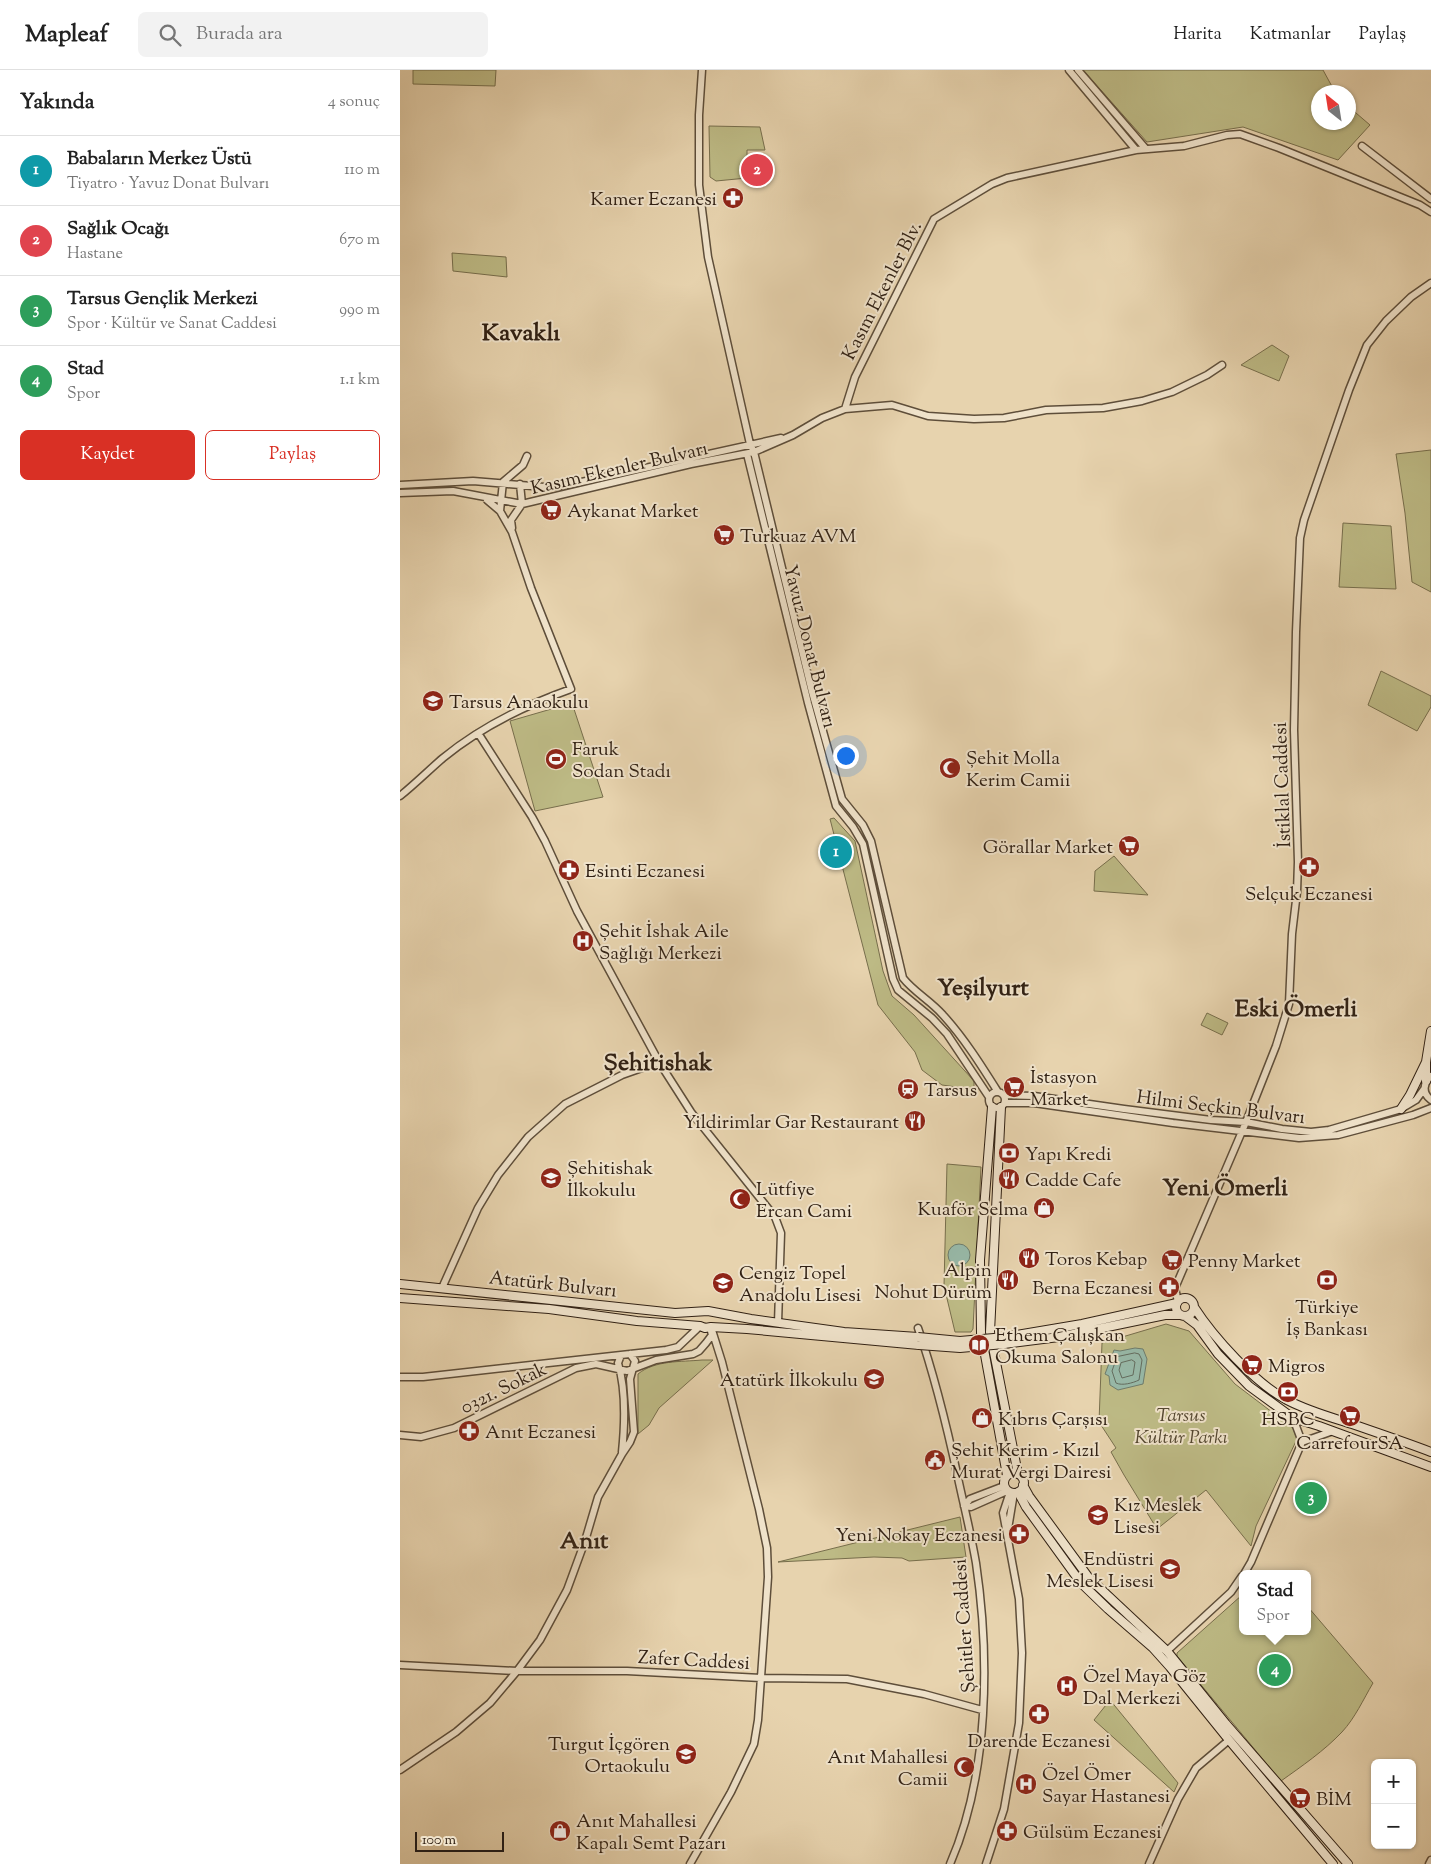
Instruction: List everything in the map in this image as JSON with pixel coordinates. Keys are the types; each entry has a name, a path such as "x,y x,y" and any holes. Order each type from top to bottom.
{"main road":[{"path":"1401,1109 1426,1062 1431,1031"},
{"path":"1426,1062 1429,1078"},
{"path":"1002,1099 990,1332 1018,1474 1023,1480 1013,1490"},
{"path":"992,1107 980,1260 980,1333 1007,1475 1004,1479 1082,1583 1108,1609 1153,1648 1228,1740 1334,1864"},
{"name":"Atatürk Bulvarı","path":"400,1284 675,1313 702,1312"},
{"name":"Atatürk Bulvarı","path":"400,1298 540,1309 637,1321 700,1326"},
{"path":"918,1341 705,1328 700,1326 698,1318 702,1312 711,1312 750,1319 918,1341 960,1348 1005,1341 1178,1302 1183,1299 1189,1300 1201,1317 1248,1371 1266,1387 1308,1410 1431,1452"},
{"path":"1178,1302 1176,1310 1197,1325 1218,1354 1249,1386 1293,1418 1431,1467"},
{"path":"1005,1341 1058,1337 1165,1315 1190,1314 1194,1307"},
{"path":"711,1312 716,1320 711,1327"},
{"path":"1007,1475 1012,1473 1018,1474"},
{"path":"1013,1490 1029,1496 1088,1578 1167,1651 1226,1724 1348,1864"}],"street":[{"path":"702,70 699,115 699,186 708,257 750,444 747,454"},
{"path":"1069,70 1136,150"},
{"path":"1078,70 1146,149"},
{"name":"Kasım Ekenler Blv.","path":"845,409 855,376 934,219 992,184 1008,178 1136,150 1184,146 1227,135 1240,134 1420,205 1431,212"},
{"path":"1362,146 1431,199"},
{"path":"1420,205 1431,204"},
{"name":"İstiklal Caddesi","path":"1178,1302 1175,1288 1246,1122 1276,1046 1289,1004 1298,862 1294,730 1300,538 1304,520 1366,345 1386,321 1411,297 1431,283"},
{"path":"793,435 822,418 845,409 892,404 928,416 974,419 1004,418 1046,410 1103,408 1142,401 1172,392 1207,375 1222,365"},
{"name":"Kasım Ekenler Bulvarı","path":"400,485 448,481 503,482 544,487 568,485 793,435"},
{"name":"Kasım Ekenler Bulvarı","path":"400,493 453,491 522,504 691,464 747,454 793,435"},
{"name":"Yavuz Donat Bulvarı","path":"750,444 754,452 812,692 842,799 863,825 871,841 903,978 910,987 930,1001 944,1016 976,1057 1002,1099"},
{"name":"Yavuz Donat Bulvarı","path":"747,454 808,703 836,806 842,815 854,826 863,844 893,979 898,990 932,1018 947,1034 990,1097"},
{"path":"500,511 503,482 523,465 527,456"},
{"path":"512,532 511,520 522,504 520,484"},
{"path":"400,796 444,757 506,716 571,689 531,588 512,532 500,511 482,496"},
{"path":"478,734 532,817 577,911 659,1062 703,1127 775,1217 781,1233 778,1323"},
{"path":"442,1288 478,1208 498,1175 528,1138 565,1104 622,1075 659,1062"},
{"path":"1429,1078 1424,1089 1431,1100"},
{"name":"Hilmi Seçkin Bulvarı","path":"1002,1099 1034,1096 1124,1110 1246,1122 1311,1132 1329,1130 1386,1115 1416,1100 1424,1089"},
{"path":"993,1093 1002,1099 997,1108 992,1107 989,1102 993,1093"},
{"name":"Hilmi Seçkin Bulvarı","path":"1002,1099 1276,1136 1318,1137 1338,1135 1413,1115 1431,1108"},
{"path":"400,1377 422,1377 678,1348 700,1326"},
{"path":"620,1368 625,1371 656,1360 693,1354 699,1351 712,1335 711,1327"},
{"path":"690,1864 731,1792 754,1744 758,1720 768,1577 767,1548 760,1509 711,1327"},
{"name":"Şehitler Caddesi","path":"918,1328 944,1415 975,1562 981,1607 982,1710 974,1783 965,1821 950,1864"},
{"path":"400,1770 456,1732 490,1703 540,1640 567,1590 585,1541 598,1497 634,1432 630,1379 635,1361 630,1354"},
{"path":"621,1355 618,1363 622,1379 623,1398 624,1434 622,1454"},
{"name":"0321. Sokak","path":"400,1435 421,1437 454,1428 576,1368 596,1364 620,1368"},
{"path":"1246,1570 1302,1442 1293,1418"},
{"path":"1302,1442 1334,1431"},
{"path":"964,1506 970,1499 1013,1490"},
{"path":"986,1864 1004,1809 1019,1723 1022,1654 1019,1599 1003,1513 1013,1490"},
{"path":"1167,1651 1231,1592 1239,1581"},
{"name":"Zafer Caddesi","path":"400,1665 517,1671 627,1671 761,1678 847,1679 924,1694 982,1710"},
{"path":"1148,1864 1178,1799 1196,1768 1228,1740"},
{"path":"1429,1864 1431,1860"}],"green space":[{"path":"413,70 496,70 495,86 413,84"},
{"path":"1083,70 1323,70 1331,85 1311,85 1311,130 1356,130 1356,113 1370,125 1338,160 1243,127 1147,142"},
{"path":"709,126 760,127 765,150 747,150 747,178 716,181 710,177"},
{"path":"452,253 506,257 507,277 453,271"},
{"path":"1272,345 1289,356 1279,381 1241,365"},
{"path":"1431,450 1431,592 1412,582 1405,513 1396,454"},
{"path":"1343,523 1391,526 1396,589 1339,587"},
{"path":"1381,671 1431,696 1431,707 1417,731 1368,705"},
{"name":"Faruk Sodan Stadı","path":"572,703 603,797 535,811 510,721"},
{"path":"834,818 855,841 883,971 892,996 914,1015 974,1081 974,1086 971,1089 942,1085 922,1070 915,1052 878,1005 830,819"},
{"path":"1114,856 1148,895 1094,891 1095,871"},
{"path":"1207,1013 1228,1023 1222,1035 1201,1025"},
{"path":"947,1164 981,1167 973,1329 971,1332 955,1332 944,1286"},
{"name":"Tarsus Kültür Parkı","path":"1166,1324 1189,1331 1235,1384 1293,1428 1297,1439 1256,1526 1251,1546 1206,1490 1157,1529 1111,1452 1116,1448 1099,1422 1102,1343"},
{"path":"713,1360 659,1408 649,1425 638,1434 638,1374 645,1369 660,1364"},
{"path":"960,1517 966,1557 909,1561 902,1558 874,1557 778,1562"},
{"path":"1239,1598 1239,1635 1311,1635 1311,1611 1373,1683 1347,1727 1320,1752 1281,1781 1177,1656 1177,1653"},
{"path":"1110,1700 1178,1783 1174,1792 1094,1720"}],"water":[{"path":"959,1244 967,1247 970,1255 967,1263 959,1266 951,1263 948,1255 951,1247"},
{"path":"1135,1348 1143,1349 1147,1359 1143,1384 1118,1390 1110,1385 1109,1376 1105,1374 1114,1350 1120,1351"}],"place":[{"name":"Sağlık Ocağı","path":"757,170"},
{"name":"Kamer Eczanesi","path":"733,198"},
{"name":"Aykanat Market","path":"551,510"},
{"name":"Turkuaz AVM","path":"724,535"},
{"name":"Tarsus Anaokulu","path":"433,701"},
{"name":"Faruk Sodan Stadı","path":"556,759"},
{"name":"Şehit Molla Kerim Camii","path":"950,768"},
{"name":"Görallar Market","path":"1129,846"},
{"name":"Babaların Merkez Üstü","path":"836,852"},
{"name":"Selçuk Eczanesi","path":"1309,867"},
{"name":"Esinti Eczanesi","path":"569,870"},
{"name":"Şehit İshak Aile Sağlığı Merkezi","path":"583,941"},
{"name":"İstasyon Market","path":"1014,1087"},
{"name":"Tarsus","path":"908,1089"},
{"name":"Yildirimlar Gar Restaurant","path":"915,1121"},
{"name":"Yapı Kredi","path":"1009,1153"},
{"name":"Şehitishak İlkokulu","path":"551,1178"},
{"name":"Cadde Cafe","path":"1009,1179"},
{"name":"Lütfiye Ercan Cami","path":"740,1199"},
{"name":"Kuaför Selma","path":"1044,1208"},
{"name":"Toros Kebap","path":"1029,1258"},
{"name":"Penny Market","path":"1172,1260"},
{"name":"Alpin Nohut Dürüm","path":"1008,1280"},
{"name":"Türkiye İş Bankası","path":"1327,1280"},
{"name":"Cengiz Topel Anadolu Lisesi","path":"723,1283"},
{"name":"Berna Eczanesi","path":"1169,1287"},
{"name":"Ethem Çalışkan Okuma Salonu","path":"979,1345"},
{"name":"Migros","path":"1252,1365"},
{"name":"Atatürk İlkokulu","path":"874,1379"},
{"name":"HSBC","path":"1288,1392"},
{"name":"CarrefourSA","path":"1350,1416"},
{"name":"Kıbrıs Çarşısı","path":"982,1418"},
{"name":"Anıt Eczanesi","path":"469,1431"},
{"name":"Şehit Kerim - Kızıl Murat Vergi Dairesi","path":"935,1460"},
{"name":"Tarsus Gençlik Merkezi","path":"1311,1498"},
{"name":"Kız Meslek Lisesi","path":"1098,1515"},
{"name":"Yeni Nokay Eczanesi","path":"1019,1534"},
{"name":"Endüstri Meslek Lisesi","path":"1170,1569"},
{"name":"Stad","path":"1275,1670"},
{"name":"Özel Maya Göz Dal Merkezi","path":"1067,1686"},
{"name":"Darende Eczanesi","path":"1039,1714"},
{"name":"Turgut İçgören Ortaokulu","path":"686,1754"},
{"name":"Anıt Mahallesi Camii","path":"964,1767"},
{"name":"Özel Ömer Sayar Hastanesi","path":"1026,1784"},
{"name":"BİM","path":"1300,1798"},
{"name":"Anıt Mahallesi Kapalı Semt Pazarı","path":"560,1831"},
{"name":"Gülsüm Eczanesi","path":"1007,1831"}],"district":[{"name":"Kavaklı","path":"521,332"},
{"name":"Yeşilyurt","path":"983,987"},
{"name":"Eski Ömerli","path":"1296,1008"},
{"name":"Şehitishak","path":"658,1062"},
{"name":"Yeni Ömerli","path":"1225,1187"},
{"name":"Anıt","path":"584,1540"}]}
